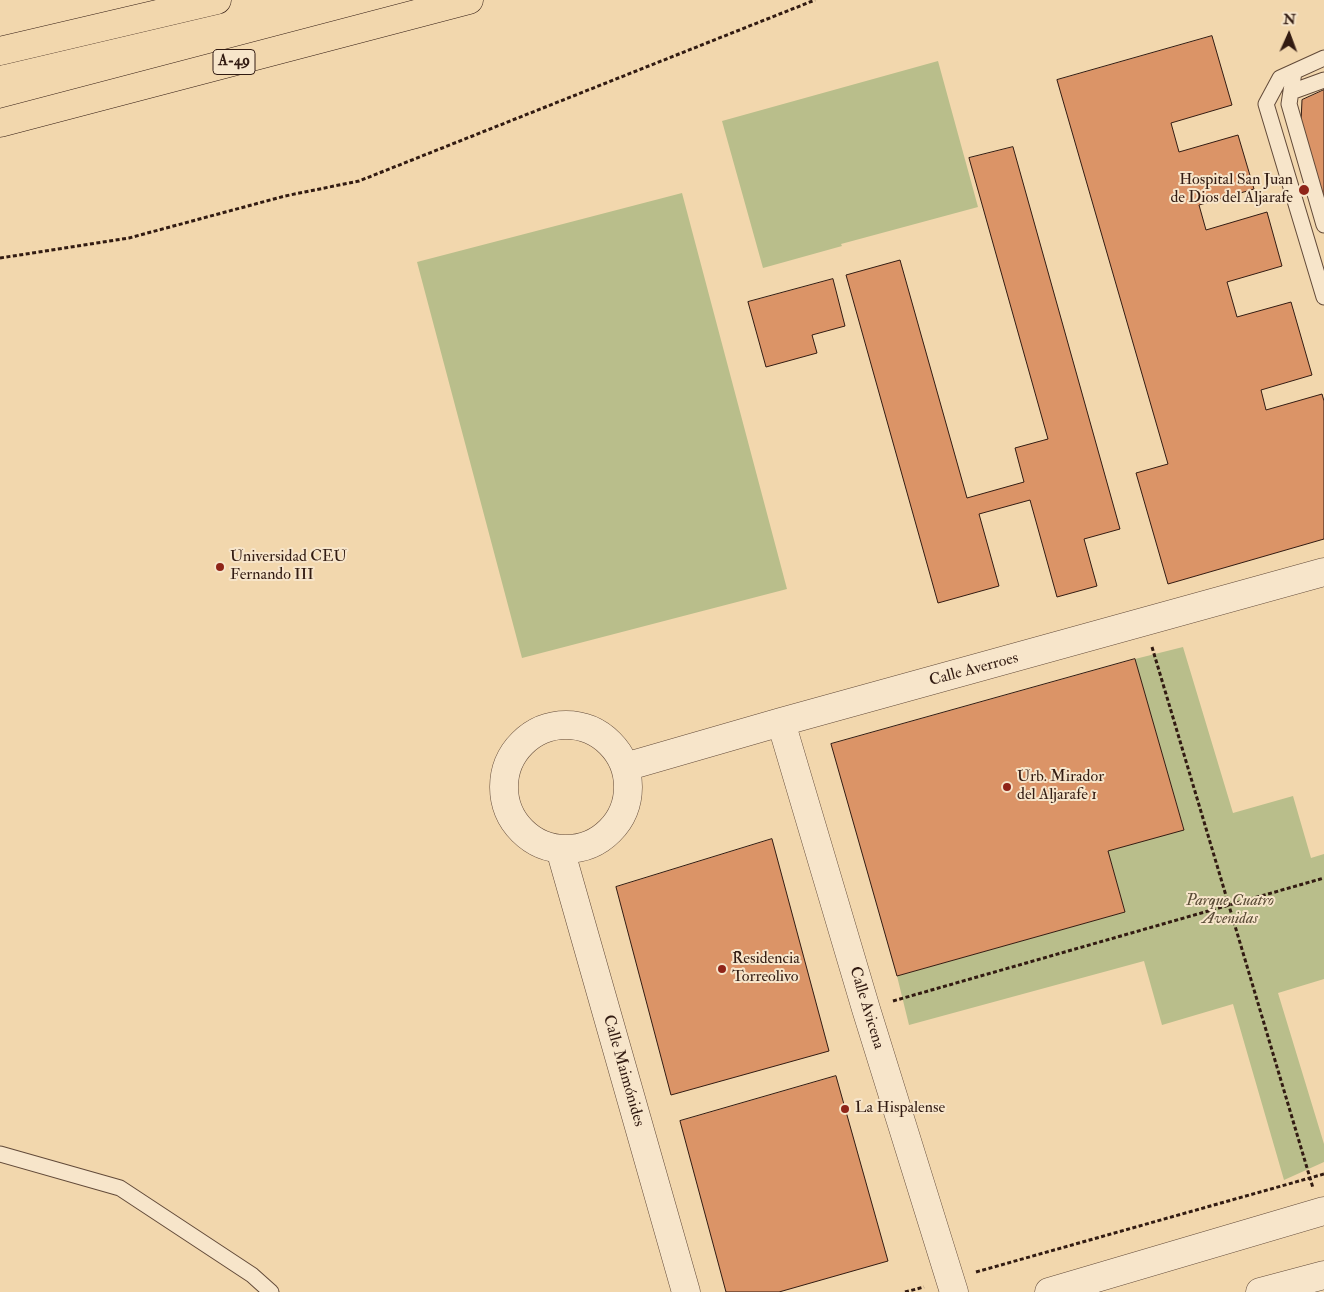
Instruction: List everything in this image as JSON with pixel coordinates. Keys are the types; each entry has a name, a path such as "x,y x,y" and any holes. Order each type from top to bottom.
{"highway":[{"path":"0,51 217,0"},
{"name":"A-49","path":"0,123 469,0"}],"street":[{"name":"Calle Averroes","path":"625,767 1324,572"},
{"name":"Calle Avicena","path":"781,722 866,1009 952,1286"},
{"path":"557,726 578,726 598,734 614,749 625,767 628,792 617,823 602,838 582,847 560,849 544,846 525,834 506,807 503,785 508,764 516,750 531,735 557,726"},
{"name":"Calle Maimónides","path":"560,849 686,1292"},
{"path":"1049,1292 1322,1212"},
{"path":"1260,1292 1324,1275"}],"lane":[{"path":"1324,58 1280,78 1266,104 1324,297"},
{"path":"1294,72 1289,104 1324,225"},
{"path":"1291,92 1324,80"},
{"path":"0,1154 120,1188 252,1275 271,1292"}],"path":[{"path":"0,258 129,238 285,196 359,181 815,0"},
{"path":"1145,623 1310,1178 1322,1212"},
{"path":"866,1009 1324,878"},
{"path":"905,1292 952,1286 1324,1174"}],"green space":[{"path":"938,61 978,207 841,244 842,246 763,268 722,121"},
{"path":"682,193 787,589 522,658 417,262"},
{"name":"Parque Cuatro Avenidas","path":"1183,647 1233,813 1293,796 1311,858 1324,854 1324,979 1278,993 1324,1144 1324,1162 1284,1180 1233,1004 1162,1025 1144,961 909,1025 897,976 1125,912 1108,851 1184,829 1135,659"}],"building":[{"path":"1212,36 1232,105 1171,123 1179,152 1238,135 1254,189 1199,205 1206,230 1267,212 1282,266 1227,282 1237,317 1291,302 1312,375 1261,390 1266,410 1322,394 1324,401 1324,539 1168,584 1136,473 1168,464 1057,80"},
{"path":"1324,90 1324,199 1301,122 1302,100"},
{"path":"1013,147 1120,529 1084,539 1097,586 1057,597 1030,500 979,514 999,586 938,603 846,275 900,260 967,498 1024,482 1015,448 1048,439 969,158"},
{"path":"833,279 845,326 812,335 817,353 766,367 748,302"},
{"name":"Urb. Mirador del Aljarafe 1","path":"1135,659 1184,830 1108,851 1125,912 897,976 831,744"},
{"name":"Residencia Torreolivo","path":"772,839 829,1051 671,1095 616,887"},
{"path":"836,1076 888,1261 779,1292 726,1292 680,1121"}],"place":[{"name":"Hospital San Juan de Dios del Aljarafe","path":"1304,190"},
{"name":"Universidad CEU Fernando III","path":"220,567"},
{"name":"Urb. Mirador del Aljarafe 1","path":"1007,787"},
{"name":"Residencia Torreolivo","path":"722,969"},
{"name":"La Hispalense","path":"845,1109"}]}
